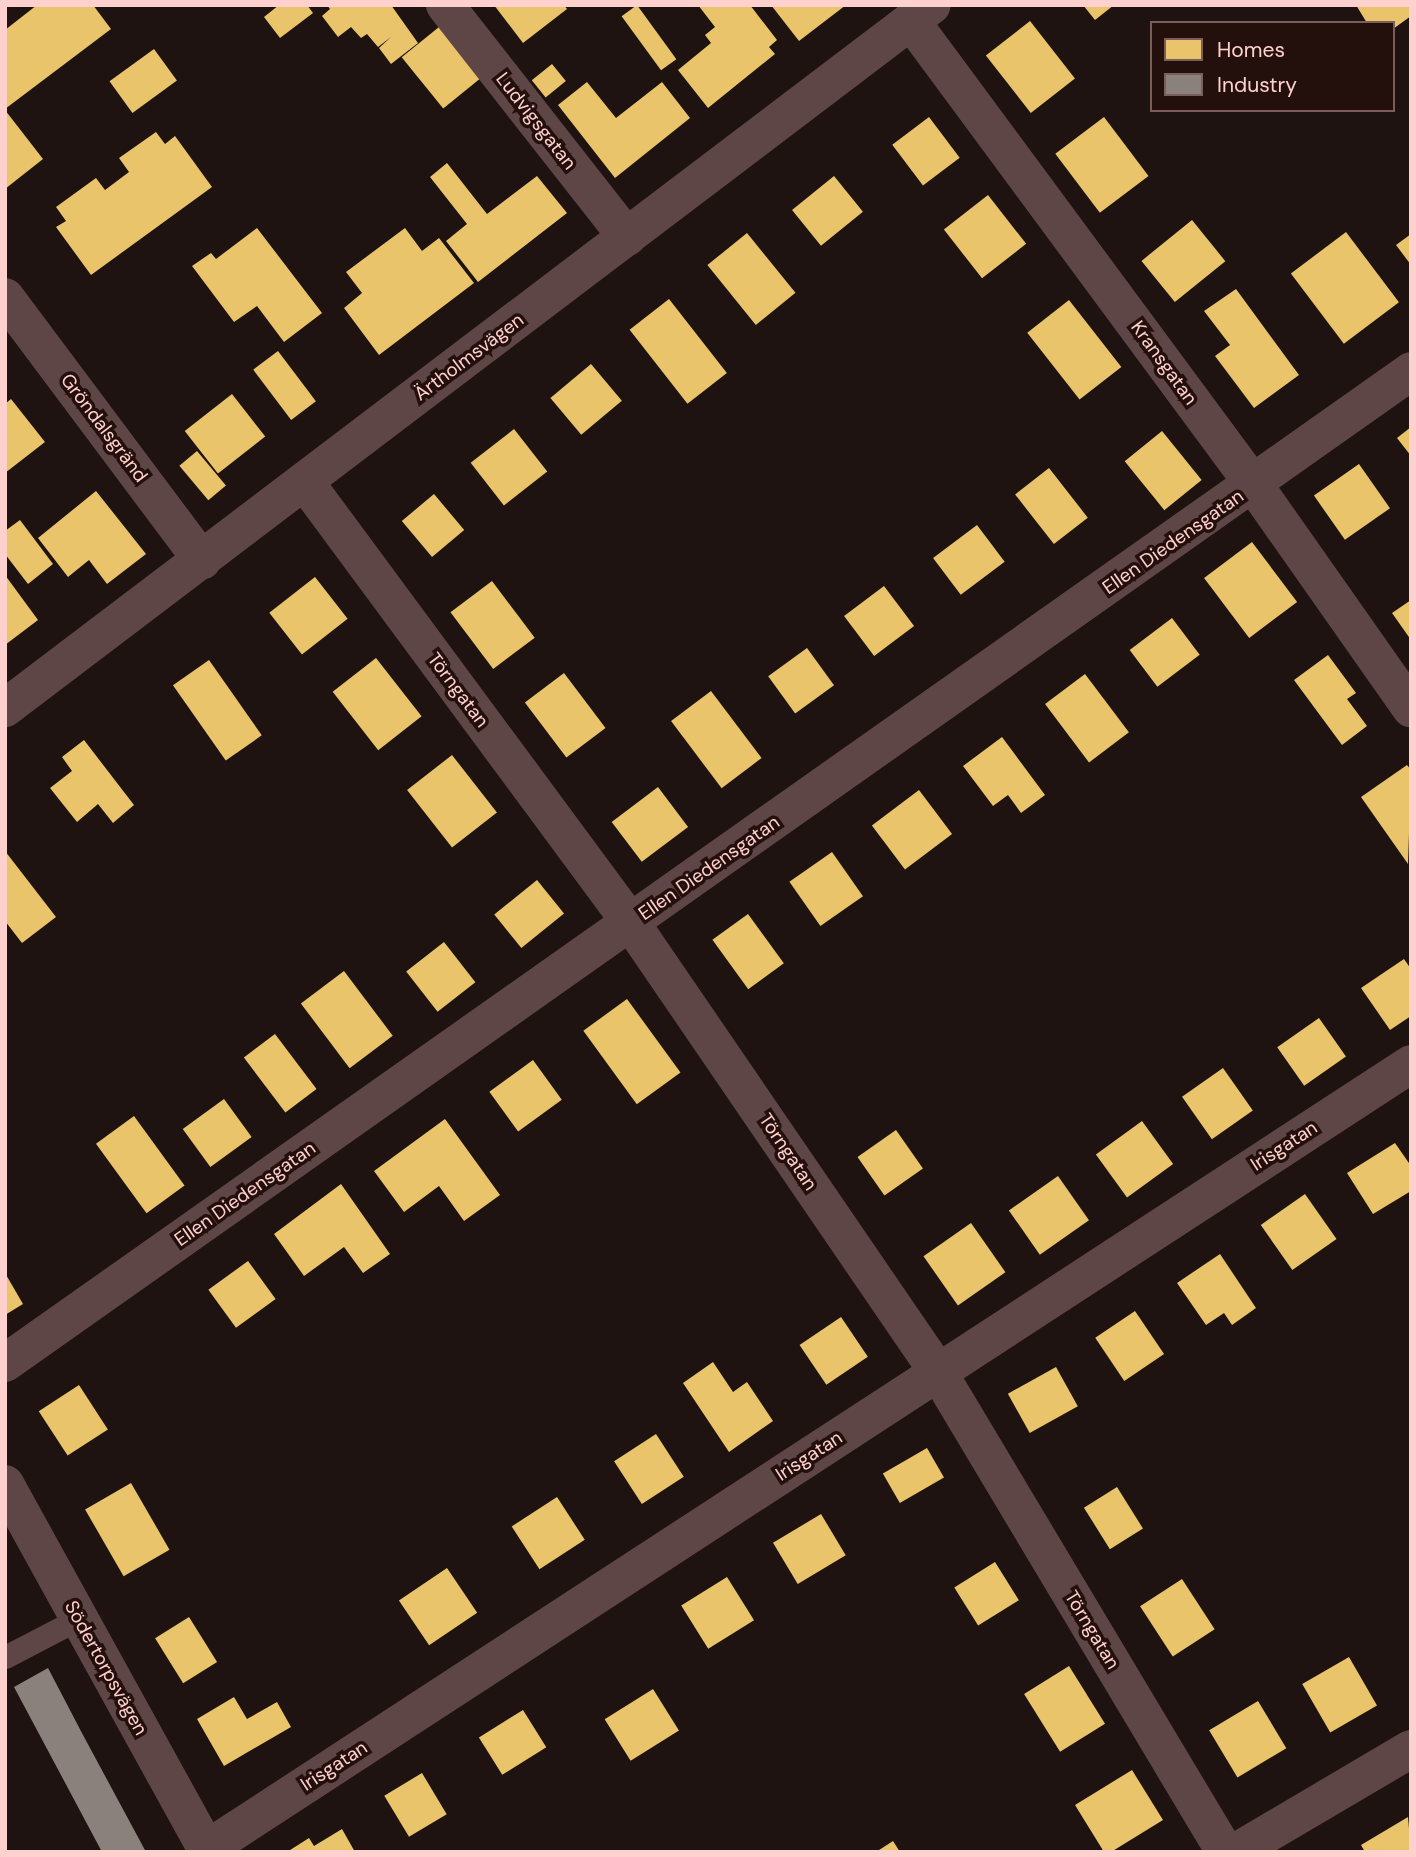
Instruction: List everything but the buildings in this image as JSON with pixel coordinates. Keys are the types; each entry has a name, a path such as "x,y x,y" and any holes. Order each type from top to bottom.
{"street":[{"name":"Ludvigsgatan","path":"445,5 628,237"},
{"name":"Ärtholmsvägen","path":"5,708 922,13"},
{"name":"Kransgatan","path":"922,13 1411,708"},
{"name":"Gröndalsgränd","path":"5,297 202,559"},
{"name":"Ellen Diedensgatan","path":"5,1363 1254,485 1411,371"},
{"name":"Törngatan","path":"305,482 631,923 938,1372 1225,1852"},
{"name":"Irisgatan","path":"207,1850 1411,1063"},
{"name":"Södertorpsvägen","path":"5,1484 207,1850"},
{"path":"1236,1852 1411,1749"}],"lane":[{"path":"5,1657 78,1619"}]}
